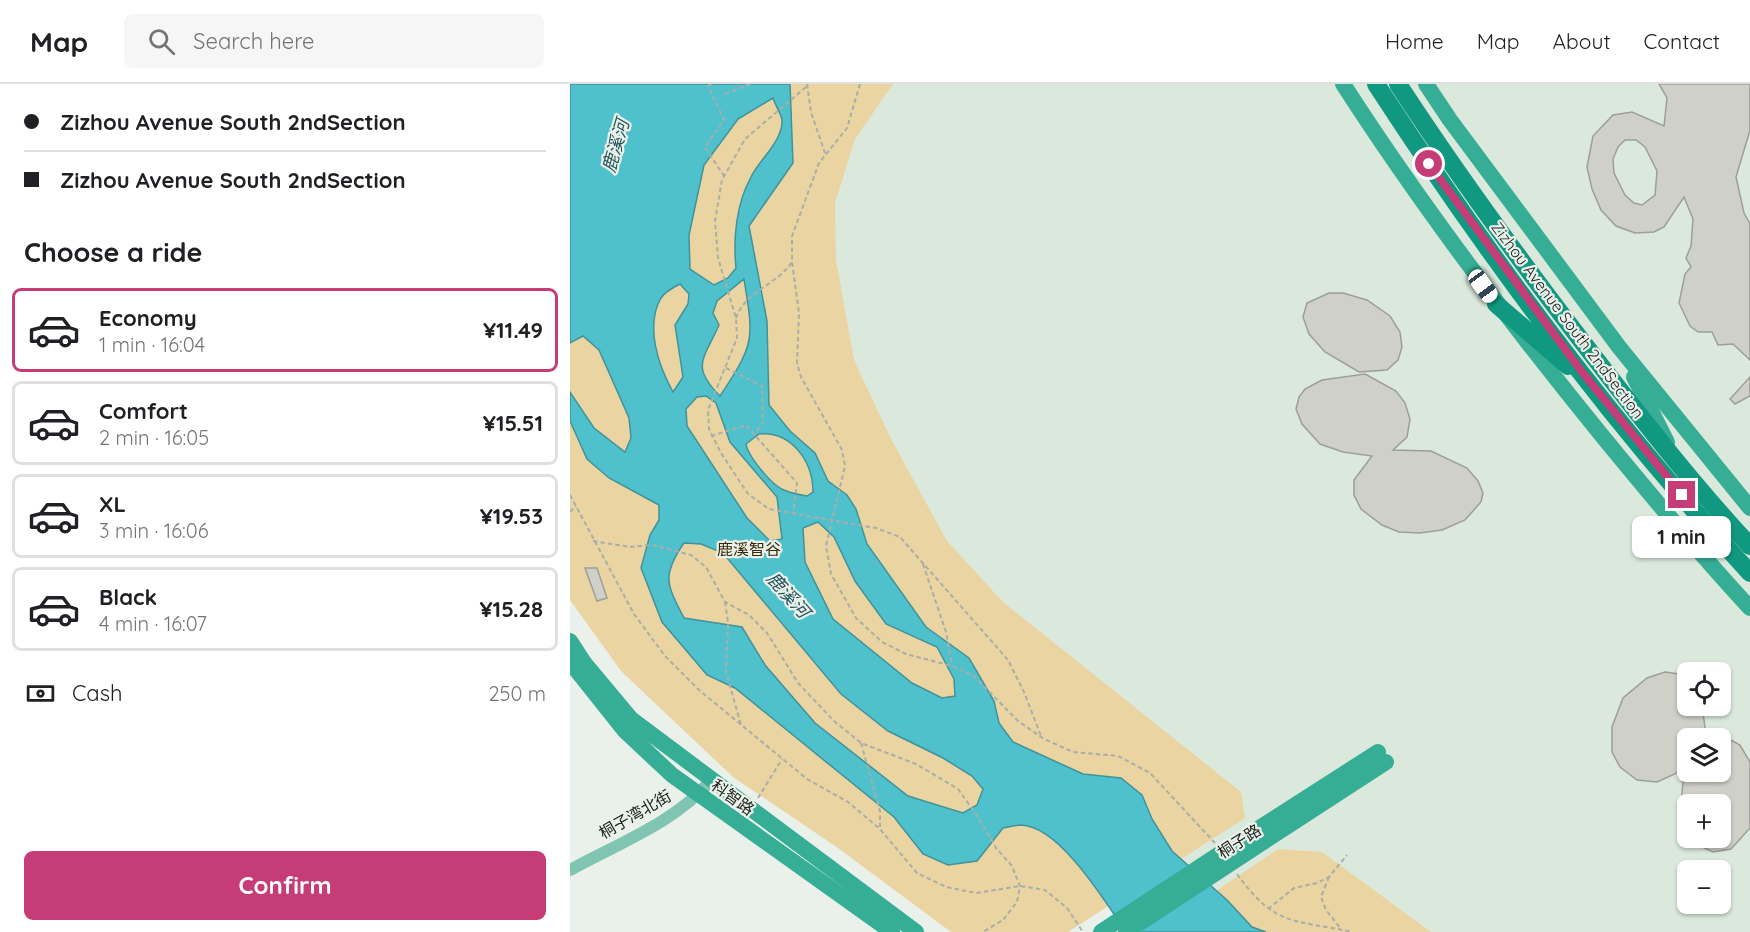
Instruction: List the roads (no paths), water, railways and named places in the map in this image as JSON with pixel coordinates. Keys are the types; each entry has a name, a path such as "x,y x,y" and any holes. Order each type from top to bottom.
{"main road":[{"path":"1343,84 1392,160 1497,304 1698,553 1750,608"},
{"name":"Zizhou Avenue South 2ndSection","path":"1376,84 1477,230 1596,390 1710,530 1750,573"},
{"name":"Zizhou Avenue South 2ndSection","path":"1398,84 1432,136 1550,299 1676,459 1750,546"},
{"path":"1426,84 1484,168 1619,347 1750,508"},
{"path":"1497,304 1596,390"},
{"path":"1619,347 1676,459"},
{"name":"科智路","path":"570,640 585,664 631,719 710,781 916,932"},
{"name":"科智路","path":"570,662 625,731 672,775 892,932"},
{"name":"桐子路","path":"1101,932 1257,838 1382,757"},
{"name":"桐子路","path":"1126,932 1257,838"}],"street":[{"name":"桐子湾北街","path":"570,870 666,818 699,794 710,781"}],"water":[{"name":"鹿溪河","path":"570,84 790,84 793,163 749,226 767,321 769,405 790,431 815,453 828,481 847,495 856,509 867,544 926,627 969,658 994,701 999,723 1013,742 1083,774 1121,778 1142,795 1152,819 1172,851 1227,900 1252,927 1266,932 1126,932 1081,868 1066,852 1051,838 1036,829 1021,825 1003,828 977,861 948,865 923,854 894,817 735,688 707,675 662,622 641,568 650,535 659,520 659,505 609,478 587,459 570,421 570,392 594,428 625,452 631,438 629,418 599,350 583,336 570,343","holes":["773,98 782,120 775,143 751,177 742,199 735,234 736,268 728,278 714,285 690,269 689,235 704,165 738,119","744,279 749,316 749,340 740,364 720,396 705,377 703,369 705,354 719,325 713,313 717,301","680,284 689,294 688,304 675,325 683,377 673,392 658,358 654,333 656,309 667,292","706,396 716,403 730,442 777,497 782,539 770,541 747,518 687,426 686,409 697,397","759,434 771,434 791,443 805,460 813,492 807,496 779,487 761,470 746,444","818,522 834,537 855,581 886,624 937,647 954,679 955,696 942,698 912,683 833,619 805,562 803,528","684,543 701,544 723,553 841,694 888,731 943,758 972,776 983,789 977,805 963,813 908,796 815,723 765,665 742,627 684,618 670,588 669,573"]}],"park label":[{"name":"鹿溪智谷","path":"749,549"}]}
